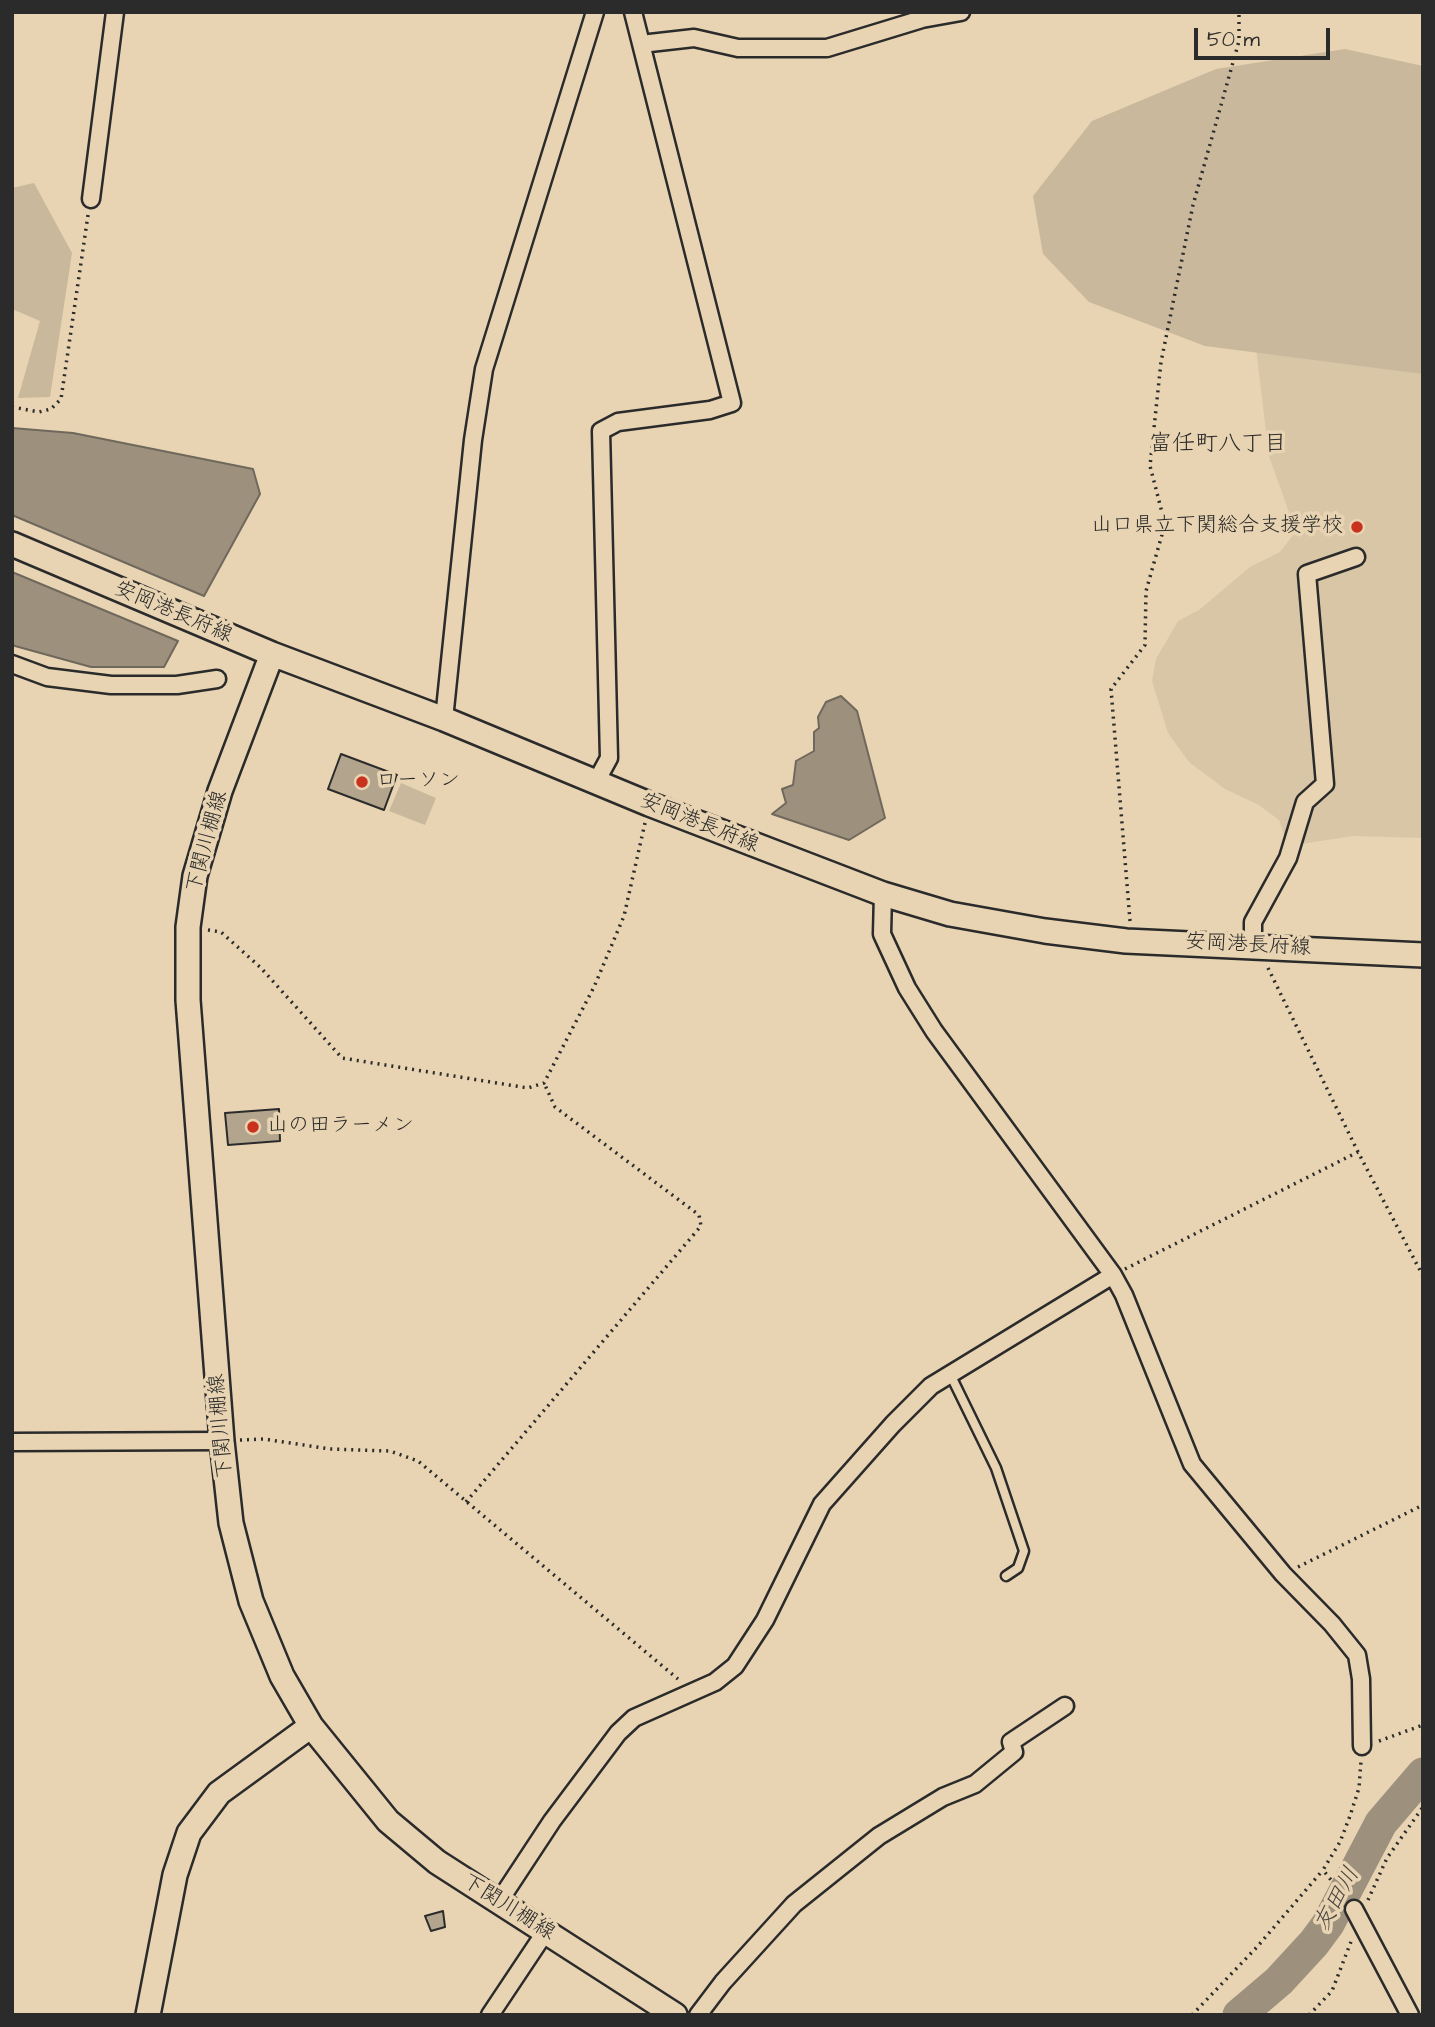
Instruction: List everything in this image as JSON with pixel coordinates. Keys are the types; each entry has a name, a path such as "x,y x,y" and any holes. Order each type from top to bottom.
{"main road":[{"name":"安岡港長府線","path":"12,544 271,654 444,719 649,804 883,894 950,914 1045,931 1126,941 1423,955"},
{"name":"下関川棚線","path":"271,654 220,791 195,876 188,927 188,1000 222,1441 231,1523 251,1601 282,1676 311,1726 388,1821 437,1862 675,2015"},
{"path":"148,2015 175,1875 189,1833 219,1793 311,1726"}],"street":[{"path":"91,199 115,12"},
{"path":"444,719 473,440 484,369 595,12"},
{"path":"596,782 609,758 601,431 618,422 710,410 732,403 633,12"},
{"path":"641,44 694,38 738,48 827,48 922,19 961,12"},
{"path":"1257,947 1253,922 1288,858 1305,802 1325,784 1307,574 1356,556"},
{"path":"12,664 47,677 111,685 177,685 217,679"},
{"path":"883,894 882,933 907,988 934,1031 1113,1275 1124,1295 1192,1464 1283,1574 1332,1624 1357,1655 1361,1679 1362,1746"},
{"path":"498,1903 552,1821 618,1733 634,1718 715,1682 735,1666 765,1620 822,1504 837,1484 931,1386 1113,1275"},
{"path":"12,1442 73,1444 222,1441"},
{"path":"698,2015 723,1982 794,1904 879,1836 943,1797 975,1784 1014,1752 1011,1742 1065,1706"},
{"path":"1354,1909 1410,2015"},
{"path":"490,2015 546,1931"}],"lane":[{"path":"950,1374 996,1468 1024,1551 1018,1568 1006,1576"}],"path":[{"path":"1126,941 1130,920 1111,689 1146,645 1146,591 1165,523 1150,466 1161,362 1193,205 1239,41 1239,12"},
{"path":"12,407 39,412 51,409 61,399 91,199"},
{"path":"188,927 221,932 261,968 342,1058 528,1088 544,1083 594,987 624,916 649,804"},
{"path":"1257,947 1358,1152 1423,1276"},
{"path":"466,1502 702,1226 699,1215 555,1107 544,1083"},
{"path":"1113,1275 1358,1152"},
{"path":"222,1441 264,1439 330,1449 404,1453 418,1461 684,1684 689,1695"},
{"path":"1283,1574 1423,1505"},
{"path":"1192,2015 1257,1947 1324,1870 1340,1842 1359,1788 1362,1746 1423,1725"},
{"path":"1324,1870 1354,1909"}],"shaded area":[{"path":"1345,49 1423,66 1423,374 1205,346 1089,302 1043,254 1033,196 1092,121 1216,69"},
{"path":"34,183 72,253 50,397 18,398 40,321 12,309 12,188"},
{"name":"山口県立下関総合支援学校","path":"1423,195 1423,838 1353,836 1288,846 1279,820 1259,805 1225,789 1189,762 1168,733 1152,681 1156,659 1178,621 1199,610 1250,567 1280,552 1293,535 1291,518 1269,456 1252,316"},
{"path":"12,428 73,433 253,469 260,494 204,596 12,515"},
{"path":"12,572 178,641 164,667 91,667 15,646 12,644"},
{"path":"841,696 857,711 885,818 849,840 772,814 786,803 782,789 793,785 796,761 814,751 814,732 819,728 818,717 826,702"},
{"path":"401,783 436,798 425,825 389,811"},
{"path":"1423,1764 1423,1785 1367,1844 1394,1795"}],"building":[{"name":"ローソン","path":"341,754 397,775 384,810 328,789"},
{"name":"山の田ラーメン","path":"279,1109 280,1141 228,1145 225,1113"},
{"path":"443,1911 445,1927 431,1931 425,1916"}],"waterway":[{"name":"友田川","path":"1239,2015 1279,1981 1314,1943 1328,1924 1381,1823 1423,1774"}],"place":[{"name":"山口県立下関総合支援学校","path":"1357,527"},
{"name":"ローソン","path":"362,782"},
{"name":"山の田ラーメン","path":"253,1127"}],"district":[{"name":"富任町八丁目","path":"1218,445"}]}
